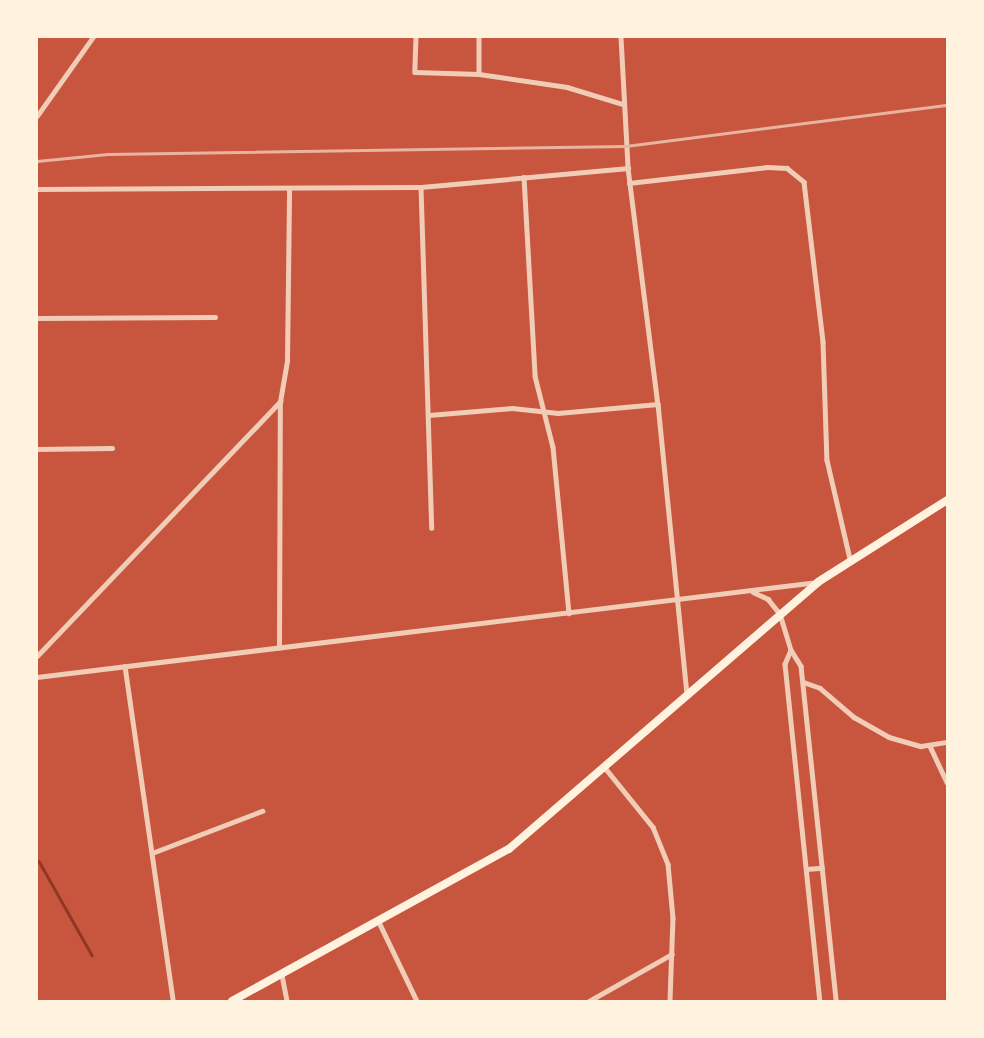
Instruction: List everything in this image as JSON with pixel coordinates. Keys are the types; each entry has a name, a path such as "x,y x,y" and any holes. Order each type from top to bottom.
{"main road":[{"path":"232,1001 377,919 488,863 606,769 818,582 850,559 947,500"}],"street":[{"path":"37,116 93,37"},
{"path":"416,37 415,72 479,74 567,87 623,104"},
{"path":"479,37 479,74"},
{"path":"621,37 629,183 658,404 687,698"},
{"path":"629,183 781,167 799,174 806,187 825,369 827,460 850,559"},
{"path":"37,189 289,190 421,187 628,168"},
{"path":"524,177 535,376 553,447 569,612"},
{"path":"421,187 432,528"},
{"path":"279,648 280,402 287,360 289,190"},
{"path":"37,318 215,317"},
{"path":"37,656 280,402"},
{"path":"429,415 512,408 543,411 658,404"},
{"path":"37,449 112,448"},
{"path":"37,677 818,582"},
{"path":"746,591 764,596 780,614 791,650 800,663 836,1001"},
{"path":"791,650 785,662 820,1001"},
{"path":"125,666 173,1001"},
{"path":"803,682 820,688 854,717 889,737 930,746 947,742"},
{"path":"930,746 947,782"},
{"path":"606,769 653,827 664,849 672,890 670,1001"},
{"path":"152,853 262,811"},
{"path":"806,869 822,868"},
{"path":"377,919 417,1001"},
{"path":"589,1001 671,954"},
{"path":"281,971 287,1001"}],"waterway":[{"path":"39,861 92,955"}],"railway":[{"path":"37,161 108,154 626,146 947,105"}]}
